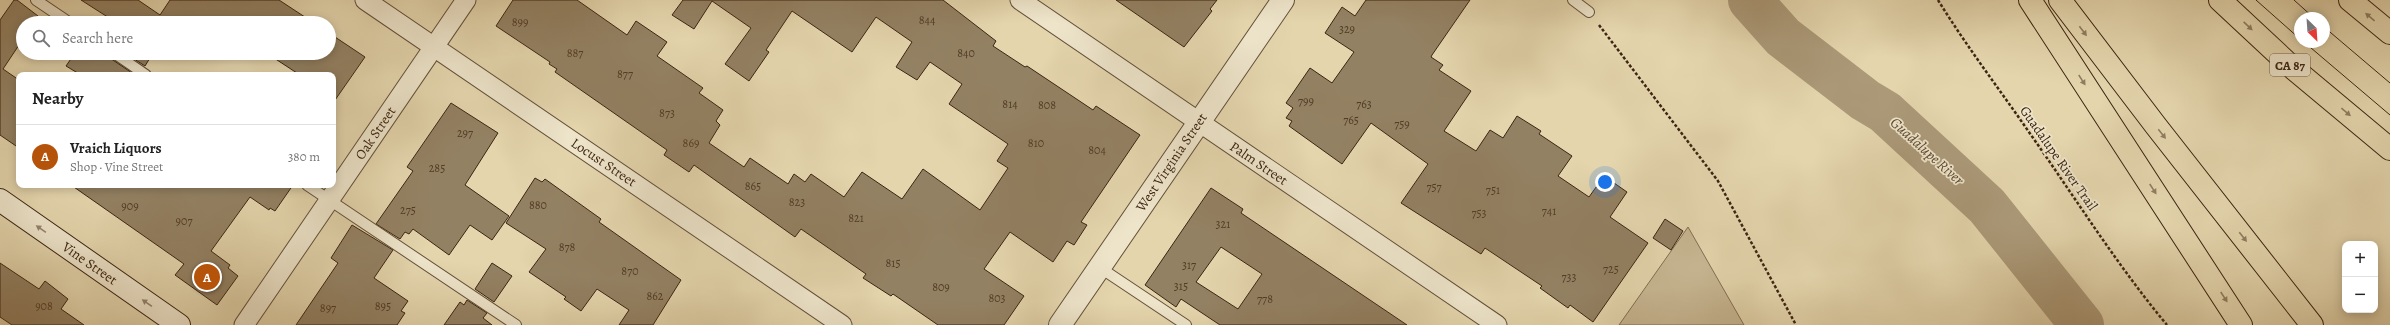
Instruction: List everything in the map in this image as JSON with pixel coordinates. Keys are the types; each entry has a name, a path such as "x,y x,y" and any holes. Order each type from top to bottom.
{"highway":[{"path":"2030,0 2242,325"},
{"path":"2060,0 2156,126 2312,325"},
{"name":"CA 87","path":"2220,0 2294,69 2390,149"},
{"path":"2350,0 2390,33"}],"street":[{"name":"Locust Street","path":"365,0 842,325"},
{"name":"Oak Street","path":"244,325 466,0"},
{"name":"Palm Street","path":"1020,0 1497,325"},
{"name":"West Virginia Street","path":"1060,325 1283,0"},
{"name":"Vine Street","path":"0,200 179,325"}],"lane":[{"path":"36,0 60,16"},
{"path":"1573,0 1589,12"},
{"path":"1584,0 1589,12"},
{"path":"124,60 142,72"},
{"path":"311,188 354,215 516,325"},
{"path":"1099,267 1186,325"}],"path":[{"name":"Guadalupe River Trail","path":"1938,0 1965,44 2031,135 2074,199 2142,294 2167,325"},
{"path":"1589,12 1718,181 1796,325"}],"shaded area":[{"path":"1688,227 1744,325 1619,325"}],"building":[{"path":"14,0 17,0 38,16 16,16 16,50 3,69 16,78 16,146 0,135 0,20"},
{"path":"81,0 138,0 160,15 170,0 279,0 303,16 106,16"},
{"path":"513,0 577,0 627,35 636,21 667,42 657,56 703,88 699,93 723,110 716,121 720,125 709,143 744,167 750,158 788,184 794,174 805,182 811,174 844,197 862,172 902,199 923,169 980,210 1008,168 997,161 1008,144 949,104 962,84 930,62 917,80 896,67 912,42 876,17 852,52 792,11 766,50 769,52 749,81 725,64 751,28 712,1 694,29 672,15 683,0 943,0 996,41 993,46 1025,67 1027,66 1093,110 1096,106 1140,135 1081,222 1087,225 1074,245 1067,241 1053,262 1010,232 984,269 1024,296 1004,325 938,325 893,294 891,296 863,278 866,274 801,229 795,237 694,165 689,172 664,155 667,150 555,72 557,69 549,64 550,62 496,26"},
{"path":"1116,0 1217,0 1210,9 1212,11 1184,47"},
{"path":"1366,0 1470,0 1431,57 1443,65 1439,70 1471,91 1444,131 1476,151 1490,130 1503,138 1517,116 1541,131 1539,134 1572,156 1558,176 1589,197 1604,176 1627,192 1610,217 1648,243 1593,322 1570,305 1568,308 1540,288 1542,286 1485,248 1481,254 1401,203 1428,164 1371,123 1342,164 1289,126 1292,121 1286,118 1293,108 1286,103 1310,68 1332,83 1354,52 1325,33 1342,7 1355,16"},
{"path":"336,38 365,57 336,99 336,72 295,72 277,60 336,60"},
{"path":"70,60 113,60 131,72 76,72 66,66"},
{"path":"136,60 149,60 145,66"},
{"path":"451,103 498,133 465,185 509,216 492,240 470,225 449,255 413,229 409,234 405,232 400,239 376,224 413,171 407,167"},
{"path":"535,178 542,182 545,179 601,219 599,222 681,280 653,325 619,325 629,310 597,289 581,311 564,299 566,297 529,272 546,249 506,223"},
{"path":"75,188 291,188 275,211 270,208 269,210 250,197 211,251 230,265 228,268 238,276 217,305 175,275 184,264"},
{"path":"1211,188 1243,209 1241,213 1407,325 1220,325 1181,299 1176,307 1145,285","holes":["1221,247 1262,274 1238,309 1196,282"]},
{"path":"1665,219 1683,231 1671,250 1653,238"},
{"path":"352,225 393,250 374,278 408,301 401,311 405,313 397,325 296,325 338,263 331,258"},
{"path":"0,263 39,289 45,281 68,299 61,309 84,325 12,325 0,317"},
{"path":"492,263 512,276 494,302 475,289"},
{"path":"467,300 487,313 483,318 492,325 444,325 460,302 464,305"}],"waterway":[{"name":"Guadalupe River","path":"1750,0 1783,37 1865,100 1885,112 1987,206 2082,325"}],"tram line":[{"path":"2256,0 2294,34"},
{"path":"2294,0 2307,12"},
{"path":"2330,32 2390,83"},
{"path":"2311,48 2390,115"}],"place":[{"name":"Vraich Liquors","path":"207,277"}]}
